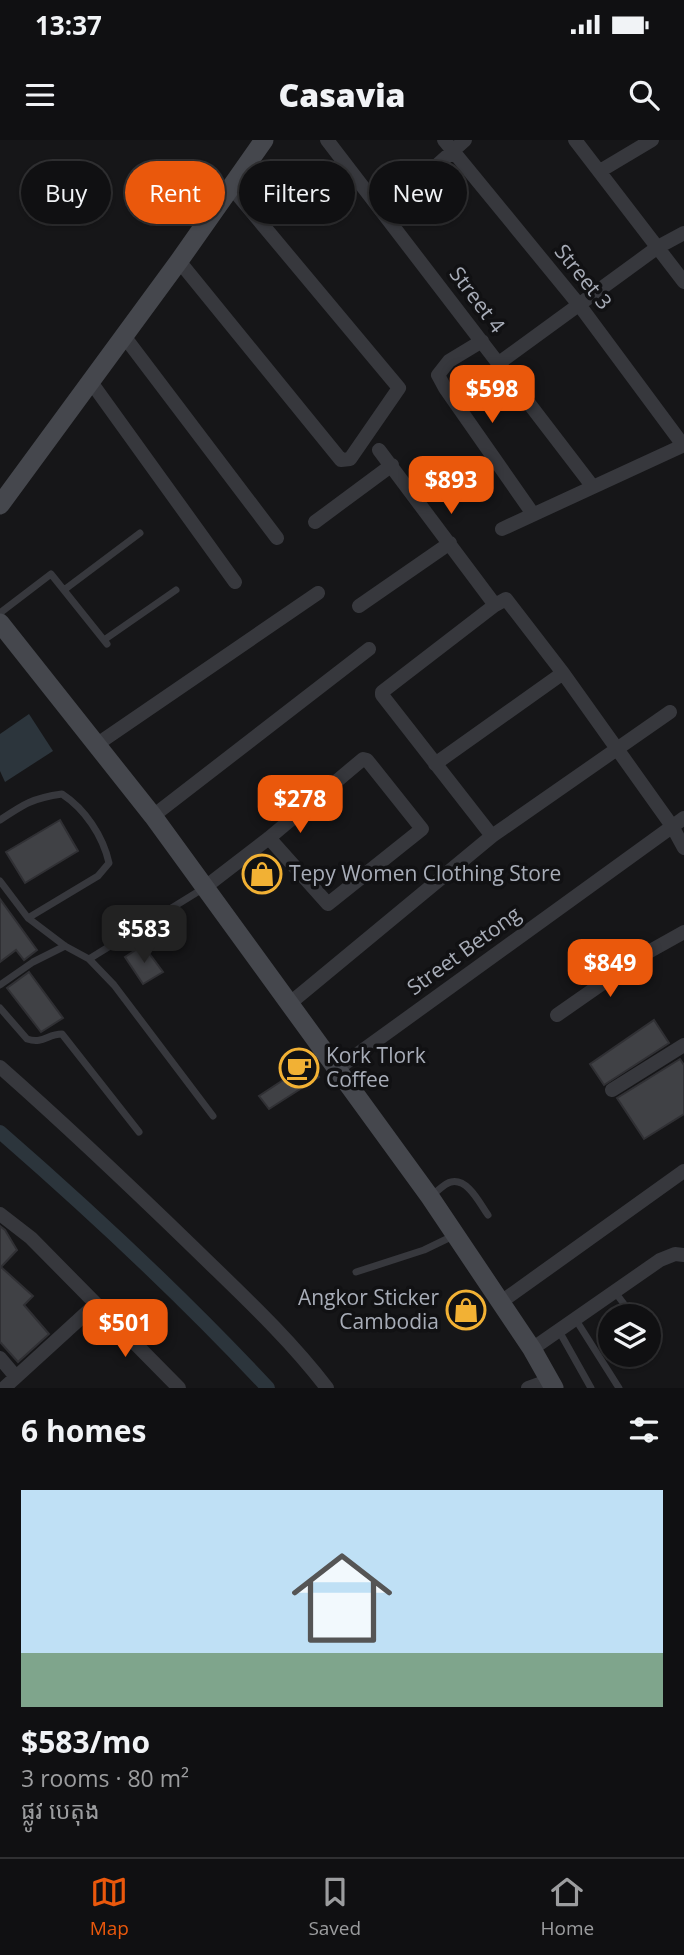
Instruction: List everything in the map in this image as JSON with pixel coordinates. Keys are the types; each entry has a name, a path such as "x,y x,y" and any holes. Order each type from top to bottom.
{"street":[{"path":"0,505 264,140"},
{"name":"Street 4","path":"327,140 369,194"},
{"path":"433,161 448,145 465,140"},
{"path":"575,140 684,282"},
{"path":"600,172 652,140"},
{"name":"Street 3","path":"448,145 580,306 683,445"},
{"path":"179,261 341,460 350,459 399,388 231,187"},
{"name":"Street 4","path":"392,224 593,487"},
{"path":"499,363 658,247 684,233"},
{"path":"124,336 277,538"},
{"path":"482,341 449,361 438,375 444,388 533,514"},
{"path":"90,382 235,582"},
{"path":"502,529 683,445"},
{"path":"379,450 495,605"},
{"path":"316,522 392,465"},
{"path":"359,606 450,544"},
{"path":"96,745 318,593"},
{"path":"492,836 382,692 506,599 617,748 678,822 684,848"},
{"path":"0,623 153,816 456,1234 552,1384 528,1388"},
{"path":"153,816 369,649"},
{"path":"435,764 563,673"},
{"path":"289,1003 492,836 670,712"},
{"path":"204,888 365,758 421,827 421,831 328,904 269,838"},
{"name":"Street Betong","path":"337,1069 678,822"},
{"path":"557,1015 643,955 684,932"},
{"path":"612,1090 684,1045"},
{"path":"0,1067 80,1138 265,1317 302,1355 327,1388"},
{"path":"501,1302 684,1171"},
{"path":"0,1214 31,1238 179,1388"},
{"path":"532,1349 660,1260 675,1254 684,1255"},
{"path":"4,1388 96,1304"},
{"path":"0,1358 16,1377"}],"lane":[{"path":"64,590 140,533"},
{"path":"0,613 51,574 105,642 176,590"},
{"path":"0,820 38,797 62,794 78,804 106,848 109,863 99,876 28,918"},
{"path":"0,881 28,918 65,946 89,959 114,985 214,1116"},
{"path":"89,959 204,888"},
{"path":"0,985 33,962 65,946"},
{"path":"0,1008 27,1039 42,1041 55,1034 62,1034 139,1132"},
{"path":"430,1197 450,1182 458,1182 466,1185 488,1215"},
{"path":"356,1272 424,1250 456,1234"},
{"path":"615,1292 624,1304"},
{"path":"576,1320 619,1388"},
{"path":"559,1331 592,1388"}],"shaded area":[{"path":"29,714 53,751 5,782 0,771 0,734"}],"building":[{"path":"60,820 78,851 25,883 6,852"},
{"path":"0,899 37,950 24,960 16,950 0,962"},
{"path":"143,945 163,972 143,984 125,957"},
{"path":"29,972 63,1018 41,1032 7,988"},
{"path":"654,1020 669,1043 604,1085 590,1064"},
{"path":"680,1059 684,1065 684,1114 644,1139 617,1098"},
{"path":"309,1063 319,1077 269,1109 259,1096"},
{"path":"0,1226 17,1250 1,1267 33,1296 24,1305 49,1334 18,1362 0,1342"}],"waterway":[{"path":"0,1132 137,1257 204,1321 268,1388"}],"place":[{"name":"Tepy Women Clothing Store","path":"262,874"},
{"name":"Kork Tlork Coffee","path":"299,1068"},
{"name":"Angkor Sticker Cambodia","path":"466,1310"}]}
